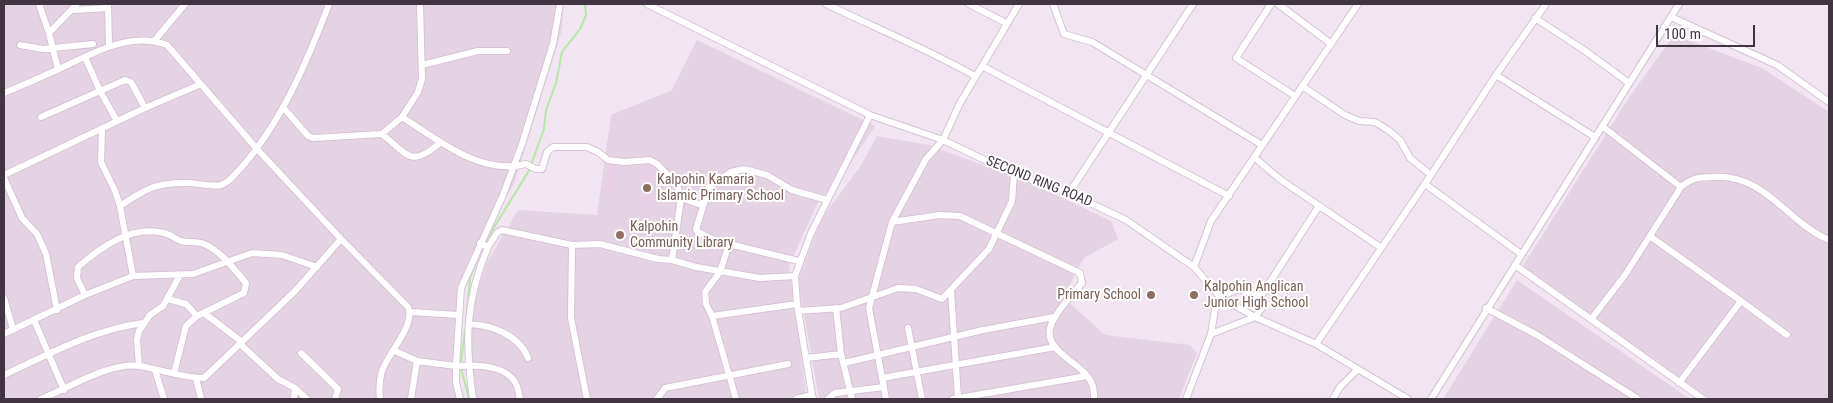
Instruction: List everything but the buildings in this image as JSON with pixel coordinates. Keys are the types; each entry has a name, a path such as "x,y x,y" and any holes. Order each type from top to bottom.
{"street":[{"path":"39,4 58,69"},
{"path":"49,33 77,4"},
{"path":"155,40 185,4"},
{"path":"120,206 150,187 190,183 221,185 228,182 257,149 283,107 304,67 329,4"},
{"path":"283,107 308,136 313,138 382,134 402,117 421,86 420,4"},
{"path":"460,399 456,382 469,324 470,301 484,245 513,167 553,44 560,4"},
{"name":"SECOND RING ROAD","path":"647,4 870,115 943,140 1014,174 1069,193 1126,220 1194,267 1220,297 1255,317 1316,344 1408,399"},
{"path":"826,4 976,76"},
{"path":"969,4 1006,24"},
{"path":"886,399 869,308 892,222 926,159 943,140 976,76 1019,4"},
{"path":"1054,4 1064,34 1092,42 1262,145"},
{"path":"1069,193 1193,4"},
{"path":"1271,4 1236,58 1295,96"},
{"path":"1278,4 1330,43"},
{"path":"1194,267 1211,221 1358,4"},
{"path":"1316,344 1380,247 1425,184 1496,75 1546,4"},
{"path":"1431,399 1486,308 1679,4"},
{"path":"72,10 108,6 109,46"},
{"path":"1671,16 1777,65 1829,102"},
{"path":"1535,18 1584,50 1629,83"},
{"path":"4,93 109,46 124,42 155,40 174,51 257,149 411,312 410,320 382,371 379,387 380,399"},
{"path":"20,45 43,49 93,44"},
{"path":"422,65 478,51 507,51"},
{"path":"85,57 117,121"},
{"path":"982,66 1229,196"},
{"path":"1496,75 1595,138"},
{"path":"42,117 125,80 131,82 145,108"},
{"path":"57,310 46,254 37,234 22,218 4,177 117,121 201,84"},
{"path":"1302,86 1345,115 1359,121 1375,122 1388,130 1400,140 1410,158 1431,175"},
{"path":"796,399 813,397 798,307 795,276 799,261 827,200 870,115"},
{"path":"402,117 441,142 486,165 513,167 526,164 536,169 542,169 547,152 553,147 587,147 598,152 608,160 624,162 650,160 657,164 677,184 681,198 672,260"},
{"path":"1602,126 1681,187"},
{"path":"102,129 102,162 120,206 124,236 131,256 133,276"},
{"path":"382,134 407,154 416,157 425,156 441,142"},
{"path":"1255,158 1281,180 1380,247"},
{"path":"799,261 734,245 728,247 698,232 696,230 701,205 709,187 730,172 744,169 767,175 792,190 827,200"},
{"path":"712,316 798,307 836,308 870,299 884,291 898,288 916,289 942,299 978,259 985,256 1012,201 1014,174"},
{"path":"1592,318 1651,237 1681,187 1690,180 1701,177 1725,176 1749,182 1792,217 1829,240"},
{"path":"1425,184 1521,254"},
{"path":"681,198 701,205"},
{"path":"1211,334 1255,317 1262,308 1260,296 1319,206"},
{"path":"892,222 954,214 1080,273 1082,283 1054,317 1049,330 1055,347 1087,376 1092,384 1094,399"},
{"path":"473,399 461,366 458,315 461,288 484,245 502,230 572,245 600,244 658,260 672,260 720,272 767,279 795,276"},
{"path":"86,295 78,278 78,267 100,248 124,236 138,233 162,232 182,241 203,244 228,263 246,283 244,293 196,316 186,326 174,373"},
{"path":"1651,237 1787,335"},
{"path":"41,399 110,369 123,366 139,366 204,378 295,291 341,239"},
{"path":"572,245 571,318 587,399"},
{"path":"728,247 720,272 705,292 706,304 712,316 736,399"},
{"path":"4,334 86,295 142,274 180,275 198,272 228,263 245,254 264,253 302,260 317,266"},
{"path":"1515,265 1592,318 1703,399"},
{"path":"139,366 137,340 143,323 163,306 180,275"},
{"path":"1186,399 1211,334 1215,310 1220,297 1238,289 1260,296"},
{"path":"951,290 955,399 991,396 1087,376"},
{"path":"4,298 13,329"},
{"path":"168,299 186,304 196,316"},
{"path":"1679,383 1741,301"},
{"path":"836,308 841,354 852,399"},
{"path":"1486,308 1537,335 1638,399"},
{"path":"204,312 278,378 295,388 307,399"},
{"path":"411,312 458,315"},
{"path":"844,363 1054,317"},
{"path":"34,320 64,390"},
{"path":"4,375 85,336 143,323"},
{"path":"469,324 498,329 524,348 528,358"},
{"path":"908,328 922,399"},
{"path":"882,378 1055,347"},
{"path":"393,350 418,361 500,370 508,374 516,384 520,399"},
{"path":"301,353 338,389 335,399"},
{"path":"806,358 841,354"},
{"path":"411,399 418,361"},
{"path":"657,399 665,388 788,364"},
{"path":"1333,399 1340,387 1358,368"},
{"path":"155,370 164,399"},
{"path":"196,378 200,399"},
{"path":"828,399 832,394 884,387"},
{"path":"294,399 295,388"}],"shaded area":[{"path":"4,4 564,4 561,33 514,184 481,237 466,271 462,299 458,378 464,399 4,399"},
{"path":"1674,35 1762,68 1829,112 1829,399 1710,399 1534,277 1523,266 1628,99"},
{"path":"697,40 875,126 848,167 817,204 789,266 807,399 475,399 469,358 473,305 487,262 518,210 597,215 611,115 672,90"},
{"path":"877,136 929,145 1031,183 1111,221 1118,239 1084,258 1063,297 1105,335 1190,345 1197,353 1179,399 819,399 798,281 821,219 860,167"},
{"name":"Kalpohin Kamaria Islamic Primary School","path":"652,162 654,213 643,213 641,163"},
{"path":"608,164 618,166 614,195 605,193"},
{"path":"1517,280 1690,399 1443,399"}],"waterway":[{"path":"531,165 544,129 546,110 556,83 562,52 580,29 586,15 585,4"},
{"path":"485,242 530,169"},
{"path":"466,323 470,278 476,262"},
{"path":"461,363 465,330"},
{"path":"461,368 469,399"}],"place":[{"name":"Kalpohin Kamaria Islamic Primary School","path":"647,188"},
{"name":"Kalpohin Community Library","path":"620,235"},
{"name":"Primary School","path":"1151,295"},
{"name":"Kalpohin Anglican Junior High School","path":"1194,295"}]}
